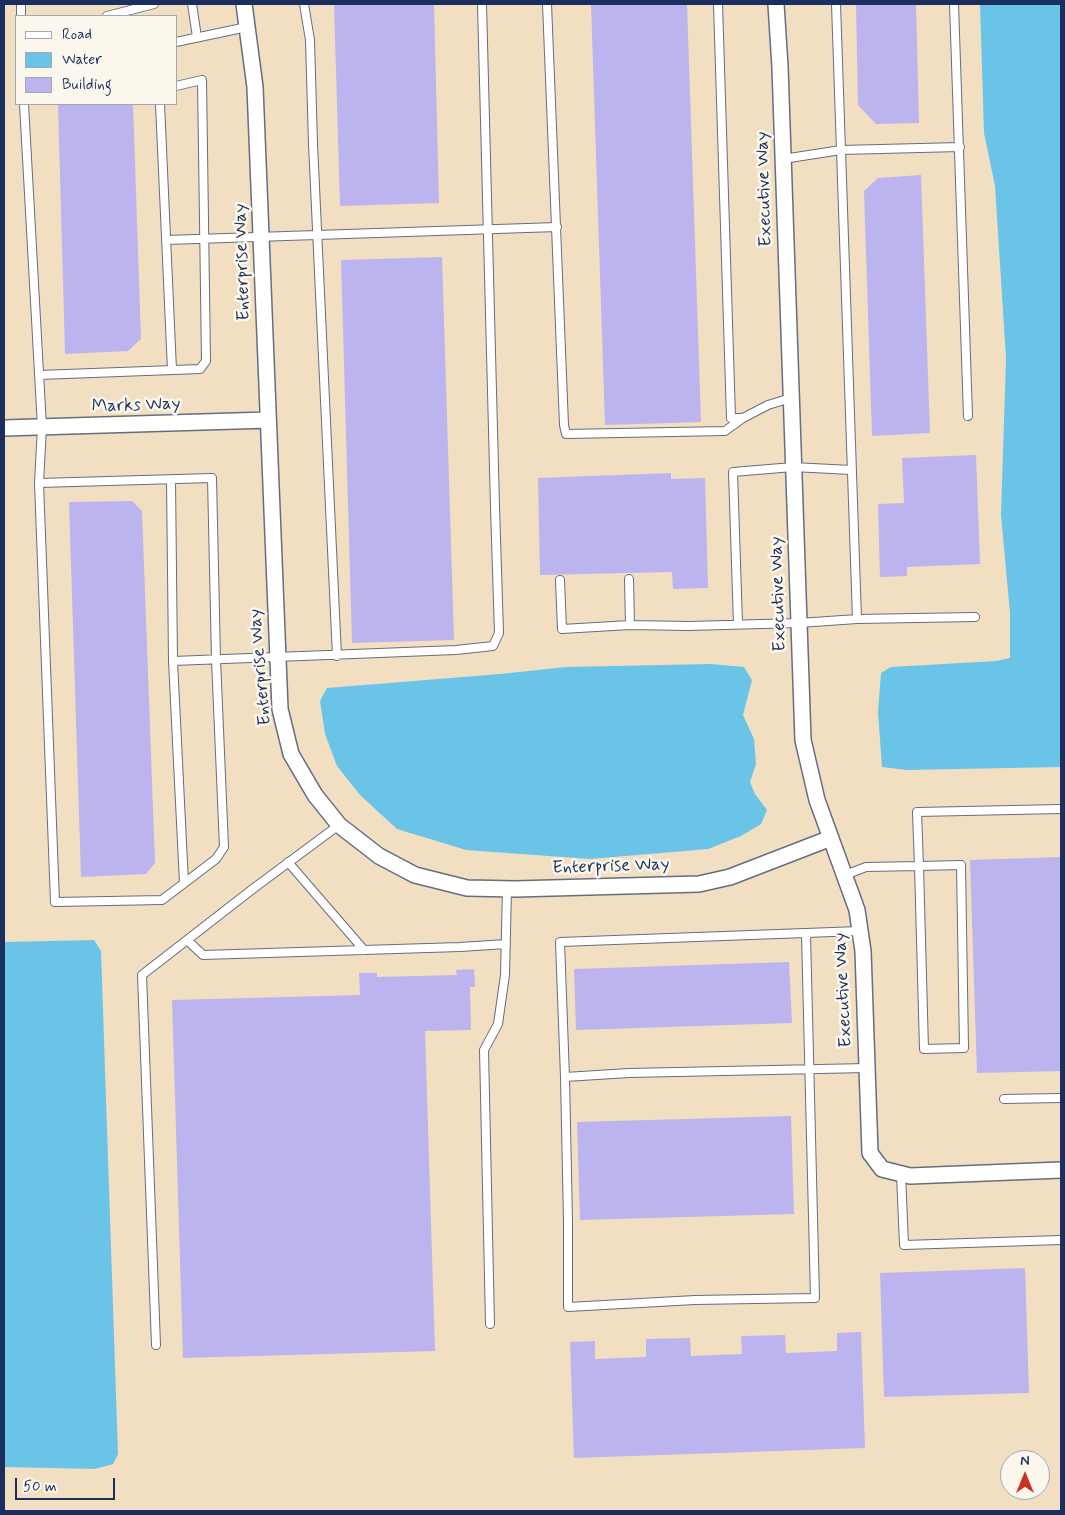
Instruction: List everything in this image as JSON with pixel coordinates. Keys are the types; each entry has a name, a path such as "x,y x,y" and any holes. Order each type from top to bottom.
{"street":[{"name":"Enterprise Way","path":"244,4 255,87 280,710 291,754 315,795 339,825 379,856 415,875 466,888 507,889 699,884 730,877 831,838"},
{"name":"Executive Way","path":"776,4 803,740 817,800 857,910 863,951 870,1153 882,1169 901,1174"},
{"name":"Marks Way","path":"4,428 268,420"},
{"path":"901,1174 910,1176 1061,1170"}],"lane":[{"path":"111,15 154,4"},
{"path":"192,4 197,37"},
{"path":"304,4 310,40 317,235 337,656"},
{"path":"173,661 337,656 456,650 493,646 499,633 482,4"},
{"path":"547,4 564,426 566,434 725,431 743,418 768,405 791,398"},
{"path":"718,4 731,418 743,418"},
{"path":"836,4 857,619"},
{"path":"954,4 968,416"},
{"path":"178,42 247,27"},
{"path":"39,375 200,369 206,361 202,80 178,86"},
{"path":"24,105 42,427 39,483 55,902 162,900 216,859 224,847 216,659 212,478 39,483"},
{"path":"160,105 172,370"},
{"path":"783,159 841,150 960,147"},
{"path":"166,240 557,227"},
{"path":"738,624 733,472 794,467 851,470"},
{"path":"171,480 173,661 184,883"},
{"path":"629,579 630,625"},
{"path":"560,580 562,629 630,625 799,623 857,619 975,617"},
{"path":"845,875 866,867 919,866 961,865 964,1048 924,1049 919,866 917,812 1061,809"},
{"path":"156,1345 142,975 339,825"},
{"path":"288,862 364,950"},
{"path":"490,1324 484,1050 498,1024 505,975 507,889"},
{"path":"806,934 815,1298 695,1300 568,1306 565,1077 560,942 860,931"},
{"path":"187,940 203,955 506,944"},
{"path":"565,1077 629,1073 867,1068"},
{"path":"1004,1099 1061,1098"},
{"path":"901,1174 904,1245 1061,1240"}],"water":[{"path":"980,4 1061,4 1061,767 907,770 882,767 878,712 881,673 891,667 996,661 1010,658 1010,613 1001,515 1006,358 995,186 984,133"},
{"path":"711,664 744,667 752,680 743,715 754,739 756,764 750,782 755,794 767,810 761,824 741,836 708,849 590,859 466,850 397,829 360,795 337,766 325,734 320,701 327,688 566,667"},
{"path":"94,940 101,951 118,1454 113,1464 95,1469 4,1467 4,942"}],"building":[{"path":"334,4 434,4 439,203 340,206"},
{"path":"591,4 687,4 701,422 605,425"},
{"path":"856,4 916,4 919,123 876,124 858,105"},
{"path":"58,105 133,105 141,339 128,351 65,354"},
{"path":"921,175 930,433 872,436 864,191 878,178"},
{"path":"442,257 454,640 352,643 341,260"},
{"path":"976,455 980,564 907,567 907,576 880,577 878,504 904,503 902,458"},
{"path":"671,473 671,479 705,478 708,588 673,589 672,572 540,575 538,478"},
{"path":"132,501 142,511 155,863 146,874 81,877 69,502"},
{"path":"1061,857 1061,1071 977,1073 970,860"},
{"path":"789,962 792,1023 576,1030 574,969"},
{"path":"474,969 475,987 470,987 471,1030 425,1031 435,1351 183,1358 172,1000 360,995 359,973 377,973 377,977 457,975 456,970"},
{"path":"791,1116 794,1214 580,1220 577,1122"},
{"path":"1025,1268 1029,1393 884,1397 880,1273"},
{"path":"861,1332 865,1448 574,1458 570,1342 595,1341 595,1359 646,1357 646,1339 690,1338 691,1356 742,1354 741,1336 785,1335 786,1353 837,1351 837,1333"}]}
